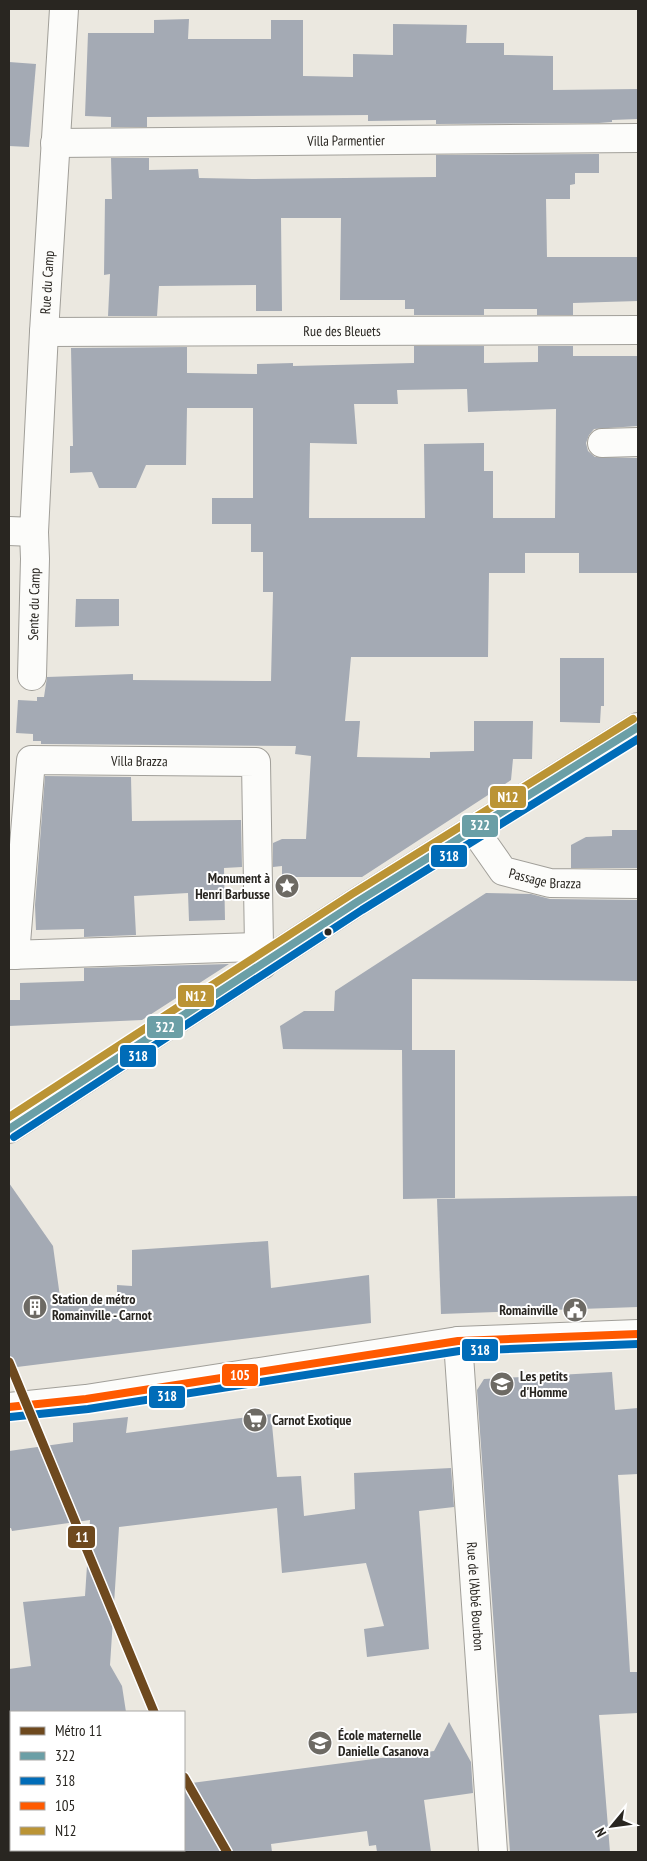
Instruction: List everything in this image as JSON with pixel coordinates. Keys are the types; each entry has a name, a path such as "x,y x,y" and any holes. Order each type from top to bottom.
{"street":[{"name":"Rue du Camp","path":"21,531 44,332 64,9"},
{"name":"Villa Parmentier","path":"55,143 638,138"},
{"name":"Rue des Bleuets","path":"44,332 638,330"},
{"path":"602,442 638,442"},
{"name":"Sente du Camp","path":"21,531 35,559 32,676"},
{"path":"9,1128 260,956 357,902 638,727"},
{"name":"Villa Brazza","path":"31,760 256,762 260,956 12,955 31,760"},
{"name":"Passage Brazza","path":"475,830 503,871 550,883 638,884"},
{"path":"9,1407 86,1399 458,1341 638,1334"},
{"name":"Rue de l'Abbé Bourbon","path":"458,1341 493,1852"}],"building":[{"path":"189,19 188,39 271,39 271,20 303,20 303,76 353,77 353,54 393,55 393,24 467,25 466,43 504,43 504,55 553,56 553,90 638,89 638,119 612,120 612,122 599,123 436,124 436,120 368,121 368,115 147,117 147,127 111,127 111,117 85,116 88,33 154,33 154,20"},
{"path":"9,62 36,64 29,147 9,146"},
{"path":"599,154 599,173 575,173 575,184 570,185 570,199 546,199 547,257 638,257 638,301 573,303 573,315 537,315 537,309 484,309 484,315 414,315 414,309 405,309 405,300 340,300 341,218 281,218 282,311 256,311 256,285 159,286 157,316 108,316 110,274 104,275 105,199 112,199 111,158 149,158 149,170 198,169 199,178 252,179 436,177 436,155"},
{"path":"414,346 484,346 484,363 538,362 538,346 573,346 573,356 638,356 638,426 594,429 586,443 588,451 595,457 638,458 638,573 579,573 579,553 525,553 525,573 489,573 488,657 351,657 345,721 360,721 357,757 430,758 430,752 474,751 474,721 533,721 532,759 513,759 511,780 362,877 282,877 282,866 273,867 273,843 282,839 306,839 311,756 295,754 296,746 41,744 41,741 33,741 33,734 16,733 18,700 37,701 37,697 44,697 47,677 133,674 133,680 271,681 273,592 263,592 263,552 251,552 251,524 212,524 212,498 253,498 253,408 187,408 186,465 146,465 136,488 99,488 92,472 70,473 70,446 73,446 71,348 187,347 187,373 257,374 257,364 293,363 293,366 414,363","holes":["467,389 468,412 556,409 555,518 493,518 493,471 484,471 484,443 424,444 425,518 309,518 310,443 357,444 354,404 398,404 397,390"]},
{"path":"76,599 119,599 119,626 75,627"},
{"path":"560,658 604,658 604,706 601,706 600,723 560,722"},
{"path":"45,776 131,777 132,821 241,820 242,867 224,868 225,920 189,921 188,893 134,896 136,935 84,937 84,929 36,930 35,905"},
{"path":"612,830 638,830 638,868 571,868 571,845 586,837 612,836"},
{"path":"486,893 531,894 550,899 638,900 638,981 412,979 412,1050 455,1050 455,1198 403,1199 402,1050 283,1049 280,1026 304,1011 334,1011 335,991"},
{"path":"229,964 142,1020 9,1026 9,1000 20,1000 20,983 84,981 84,968"},
{"path":"9,1183 53,1246 60,1297 117,1299 117,1285 132,1286 132,1250 268,1241 271,1288 369,1275 371,1323 9,1368"},
{"path":"638,1196 638,1307 441,1314 437,1199"},
{"path":"612,1372 615,1410 638,1408 638,1474 618,1475 630,1672 638,1672 638,1713 599,1715 610,1852 510,1852 477,1390 484,1379"},
{"path":"271,1414 277,1477 301,1476 304,1516 355,1509 354,1473 451,1468 454,1507 419,1511 429,1649 367,1657 364,1629 384,1626 366,1563 282,1573 277,1508 119,1527 110,1665 122,1686 126,1711 9,1712 9,1669 31,1666 23,1602 85,1596 90,1520 12,1531 9,1528 9,1451 73,1442 73,1423 128,1417 126,1433"},
{"path":"449,1722 471,1762 473,1793 424,1800 431,1852 377,1852 376,1845 369,1846 367,1831 271,1844 272,1852 184,1852 185,1784 434,1751"}],"metro line":[{"name":"11","path":"9,1362 154,1711"},
{"name":"11","path":"185,1779 227,1852"}],"transit line":[{"name":"N12","path":"9,1117 352,894 633,719"},
{"name":"322","path":"9,1129 357,902 638,727"},
{"name":"318","path":"14,1137 362,910 638,739"},
{"name":"105","path":"9,1407 86,1399 458,1341 638,1334"},
{"name":"318","path":"10,1417 88,1409 459,1351 638,1344"}],"place":[{"name":"Monument à Henri Barbusse","path":"287,886"},
{"name":"Station de métro Romainville - Carnot","path":"35,1307"},
{"name":"Romainville","path":"575,1310"},
{"name":"Les petits d'Homme","path":"502,1384"},
{"name":"Carnot Exotique","path":"255,1420"},
{"name":"École maternelle Danielle Casanova","path":"320,1743"}]}
